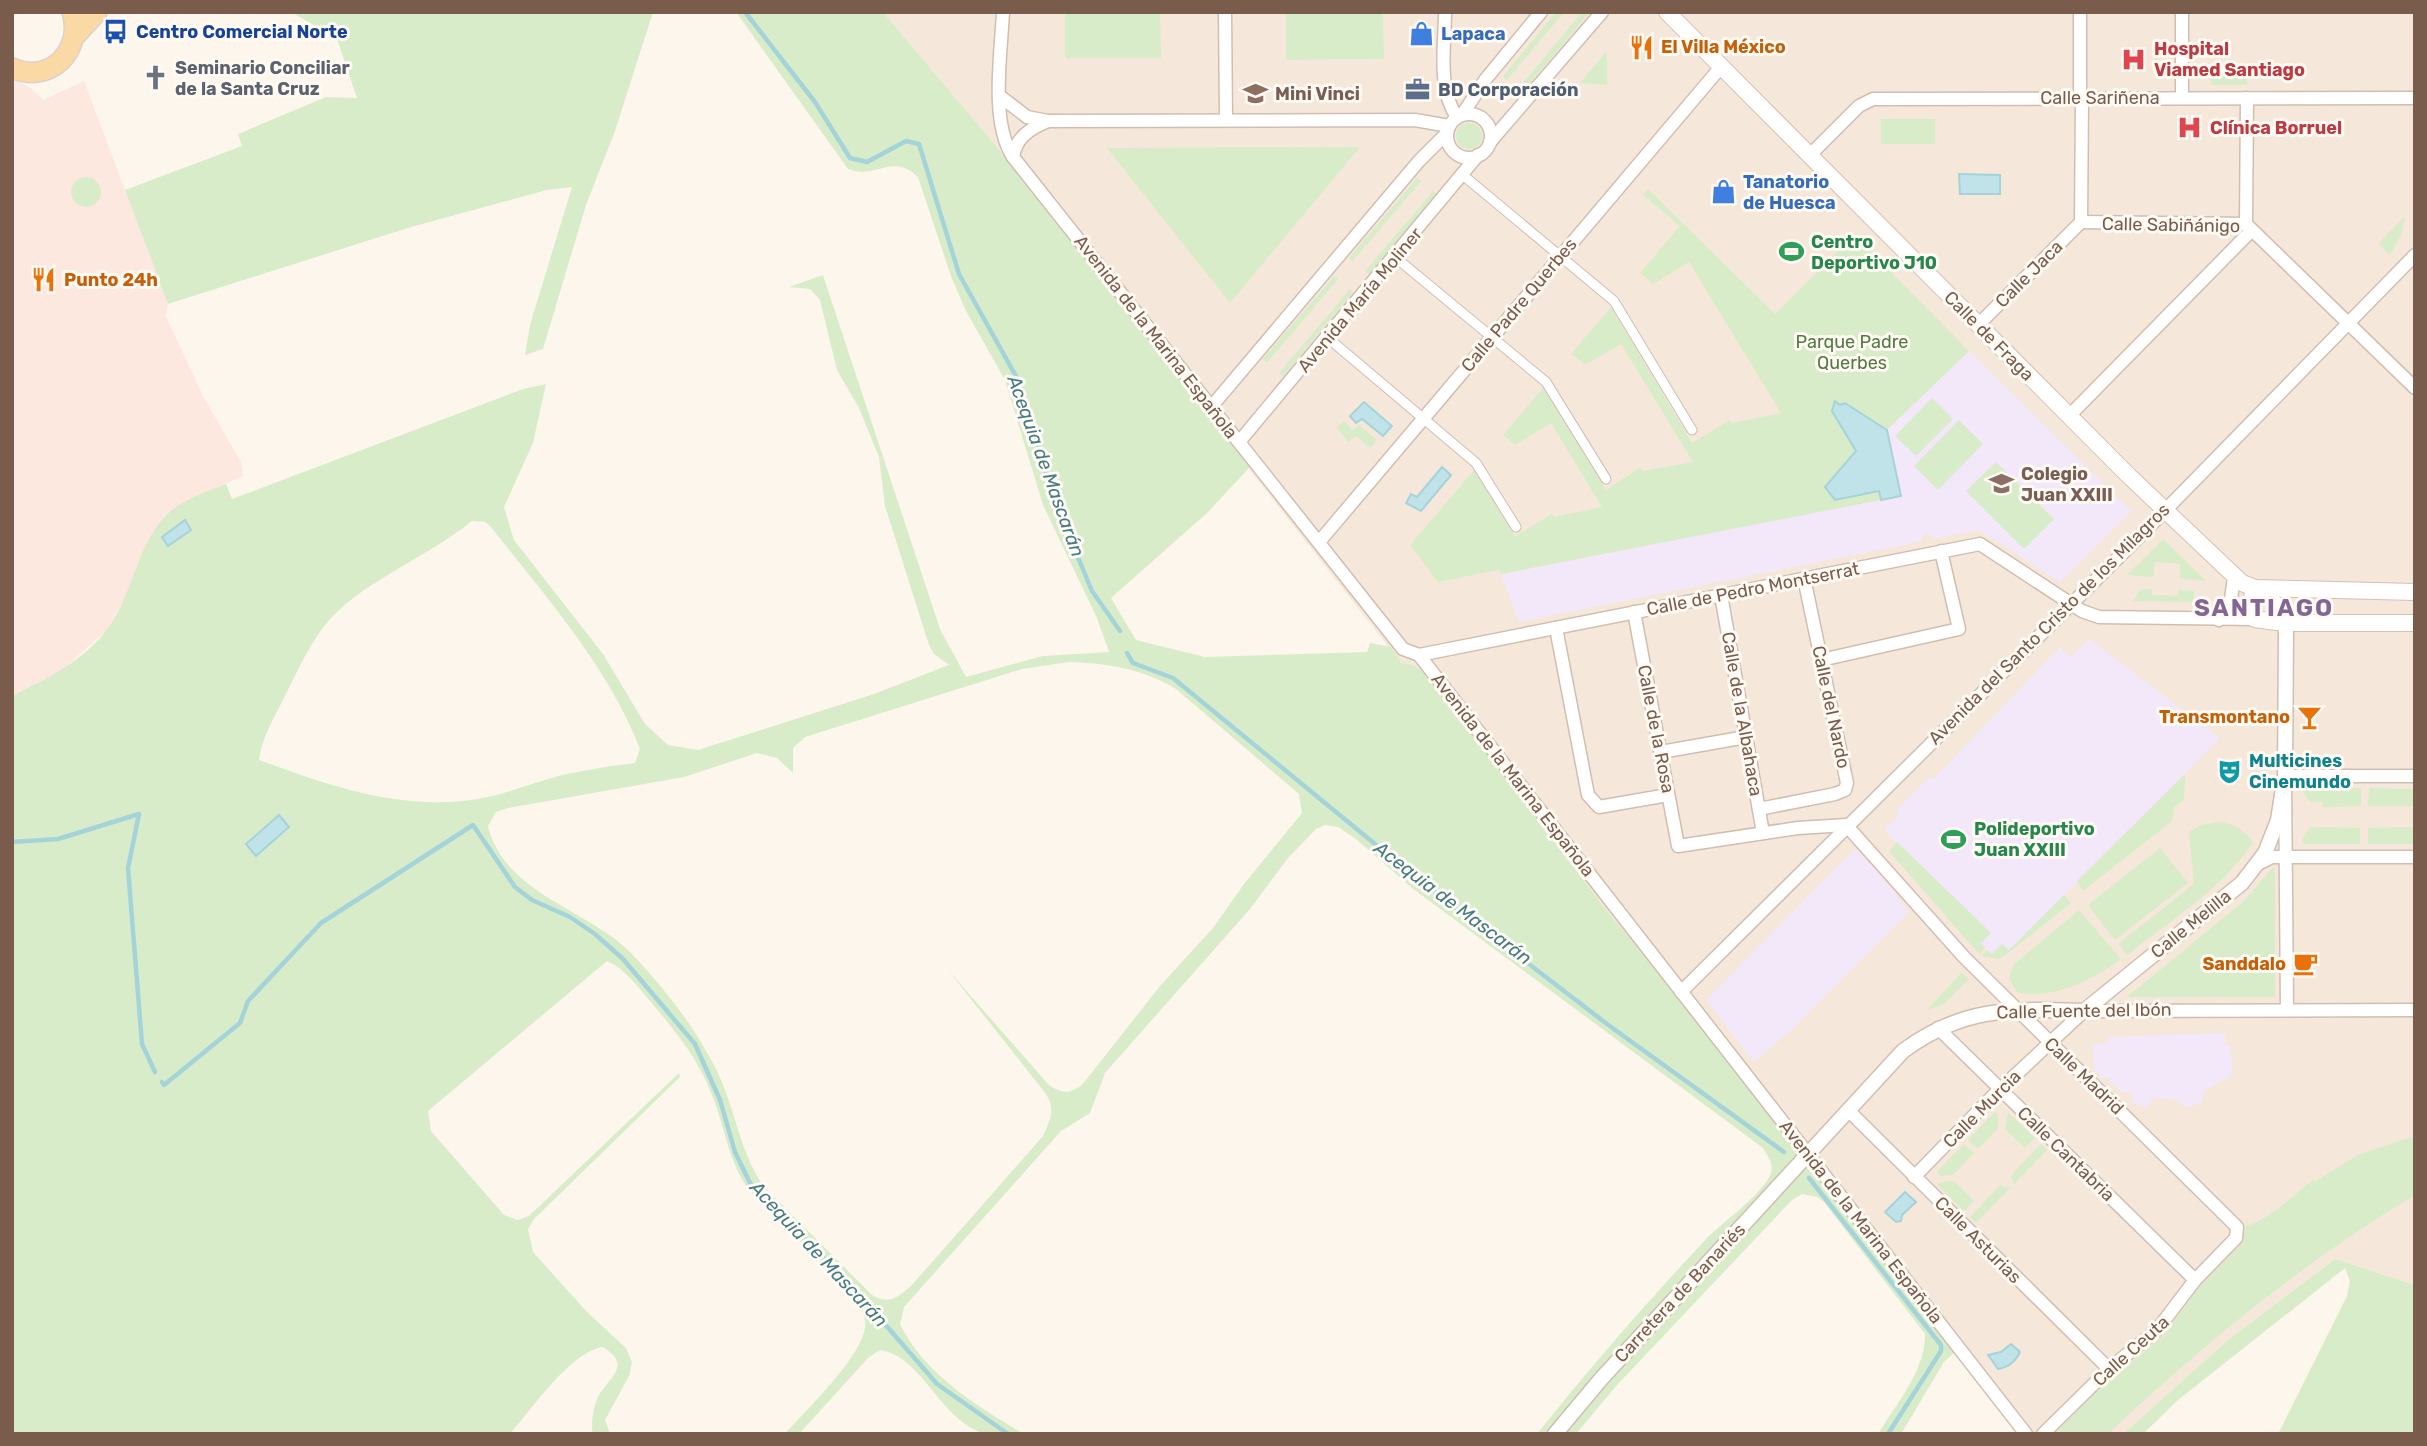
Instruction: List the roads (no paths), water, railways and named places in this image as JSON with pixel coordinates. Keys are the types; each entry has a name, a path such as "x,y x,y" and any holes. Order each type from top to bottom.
{"main road":[{"path":"72,12 75,36"},
{"path":"12,68 33,73 50,69 67,55 75,36 97,12"},
{"name":"Calle de Fraga","path":"1667,12 2164,510 2234,577 2260,588"},
{"path":"2415,592 2260,588 2250,604 2255,619 2284,623 2415,623"}],"street":[{"path":"995,12 1001,53"},
{"path":"1003,12 1001,97 1027,117 1048,121 1415,120 1454,123 1473,114 1484,119 1490,130 1490,142"},
{"path":"1225,12 1226,120"},
{"path":"1445,12 1445,83 1454,123 1448,144 1455,153 1466,158 1478,155 1602,12"},
{"path":"1212,407 1454,123 1485,80 1541,12"},
{"path":"2080,12 2081,222"},
{"path":"2182,12 2182,98"},
{"name":"Calle Padre Querbes","path":"1319,542 1720,68"},
{"name":"Avenida de la Marina Española","path":"1001,97 1000,123 1004,143 1013,157 1404,649 1419,655 2026,1433"},
{"path":"2068,415 2249,227 2247,98"},
{"name":"Calle Sariñena","path":"1809,156 1868,100 2415,98"},
{"path":"1013,157 1014,149 1027,132 1048,121"},
{"name":"Avenida María Moliner","path":"1239,442 1464,176 1478,155"},
{"path":"1464,176 1614,300 1692,430"},
{"name":"Calle Sabiñánigo","path":"2081,222 2249,227 2415,388"},
{"name":"Calle Jaca","path":"1978,325 2081,222"},
{"name":"Avenida del Santo Cristo de los Milagros","path":"1681,992 2415,255"},
{"path":"1395,257 1546,382 1606,479"},
{"path":"1328,338 1476,463 1516,527"},
{"name":"Calle de Pedro Montserrat","path":"1419,655 1941,551 1984,545 2091,614 2107,618 2255,619"},
{"path":"1821,660 1959,629 1941,551"},
{"path":"2219,620 2231,598 2234,577"},
{"name":"Calle del Nardo","path":"1759,809 1845,790 1847,783 1804,578"},
{"path":"2260,588 2278,604 2284,623"},
{"name":"Calle de la Albahaca","path":"1721,595 1763,833"},
{"name":"Calle de la Rosa","path":"1634,612 1678,846 1763,833"},
{"name":"Calle Melilla","path":"2049,1041 2232,891 2260,863 2278,820 2285,776 2284,623"},
{"path":"1556,628 1588,796 1599,807 1668,795"},
{"path":"1661,752 1746,737"},
{"path":"2287,1010 2288,856 2285,776 2415,776"},
{"path":"1763,833 1846,825"},
{"name":"Calle Madrid","path":"1846,825 1929,920 2238,1231"},
{"path":"2260,863 2272,857 2288,856 2415,857"},
{"name":"Calle Fuente del Ibón","path":"1808,1154 1903,1051 1938,1028 1976,1014 2015,1009 2415,1010"},
{"name":"Calle Cantabria","path":"1938,1028 2195,1280"},
{"name":"Calle Murcia","path":"1914,1177 2049,1041"},
{"name":"Calle Asturias","path":"1848,1110 2109,1368"},
{"name":"Carretera de Banariés","path":"1555,1434 1601,1379 1808,1154"},
{"name":"Calle Ceuta","path":"2043,1434 2109,1368 2157,1330 2195,1280 2236,1238 2238,1231"}],"water":[{"path":"1959,174 2000,175 2000,194 1960,194"},
{"path":"1835,401 1840,405 1845,403 1887,430 1901,496 1881,500 1879,491 1835,500 1825,487 1856,451 1832,411"},
{"path":"1364,402 1392,426 1383,436 1362,419 1356,423 1350,416"},
{"path":"1442,467 1451,475 1421,511 1406,503 1411,494 1417,497"},
{"path":"185,520 191,530 168,546 162,537"},
{"path":"279,815 289,827 256,856 246,844"},
{"path":"1905,1192 1916,1202 1902,1215 1901,1221 1896,1222 1885,1212"},
{"path":"2011,1344 2020,1352 2011,1364 1998,1369 1988,1355 2001,1352"}],"waterway":[{"name":"Acequia de Mascarán","path":"745,12 815,102 850,158 867,162 906,141 919,144 959,274 1018,380 1055,502 1092,591 1120,631"},
{"name":"Acequia de Mascarán","path":"1127,653 1133,663 1173,678 1409,872 1607,1024 1784,1152"},
{"name":"Acequia de Mascarán","path":"12,842 58,839 139,814 128,868 142,1044 155,1072"},
{"name":"Acequia de Mascarán","path":"162,1082 164,1085 240,1023 248,1001 321,923 473,825 515,887 532,900 570,917 595,934 623,959 695,1044 720,1100 735,1152 750,1183 856,1291 937,1384 1008,1434"},
{"name":"Acequia de Mascarán","path":"1809,1178 1941,1345 1941,1351 1888,1434"}],"place":[{"name":"Centro Comercial Norte","path":"116,32"},
{"name":"Lapaca","path":"1421,34"},
{"name":"El Villa México","path":"1641,47"},
{"name":"Hospital Viamed Santiago","path":"2134,59"},
{"name":"Seminario Conciliar de la Santa Cruz","path":"155,78"},
{"name":"BD Corporación","path":"1418,90"},
{"name":"Mini Vinci","path":"1255,94"},
{"name":"Clínica Borruel","path":"2190,128"},
{"name":"Tanatorio de Huesca","path":"1723,192"},
{"name":"Centro Deportivo J10","path":"1791,252"},
{"name":"Punto 24h","path":"44,280"},
{"name":"Colegio Juan XXIII","path":"2001,484"},
{"name":"Transmontano","path":"2310,717"},
{"name":"Multicines Cinemundo","path":"2229,771"},
{"name":"Polideportivo Juan XXIII","path":"1954,839"},
{"name":"Sanddalo","path":"2306,964"}],"district":[{"name":"SANTIAGO","path":"2264,608"}],"park label":[{"name":"Parque Padre Querbes","path":"1852,352"}]}
